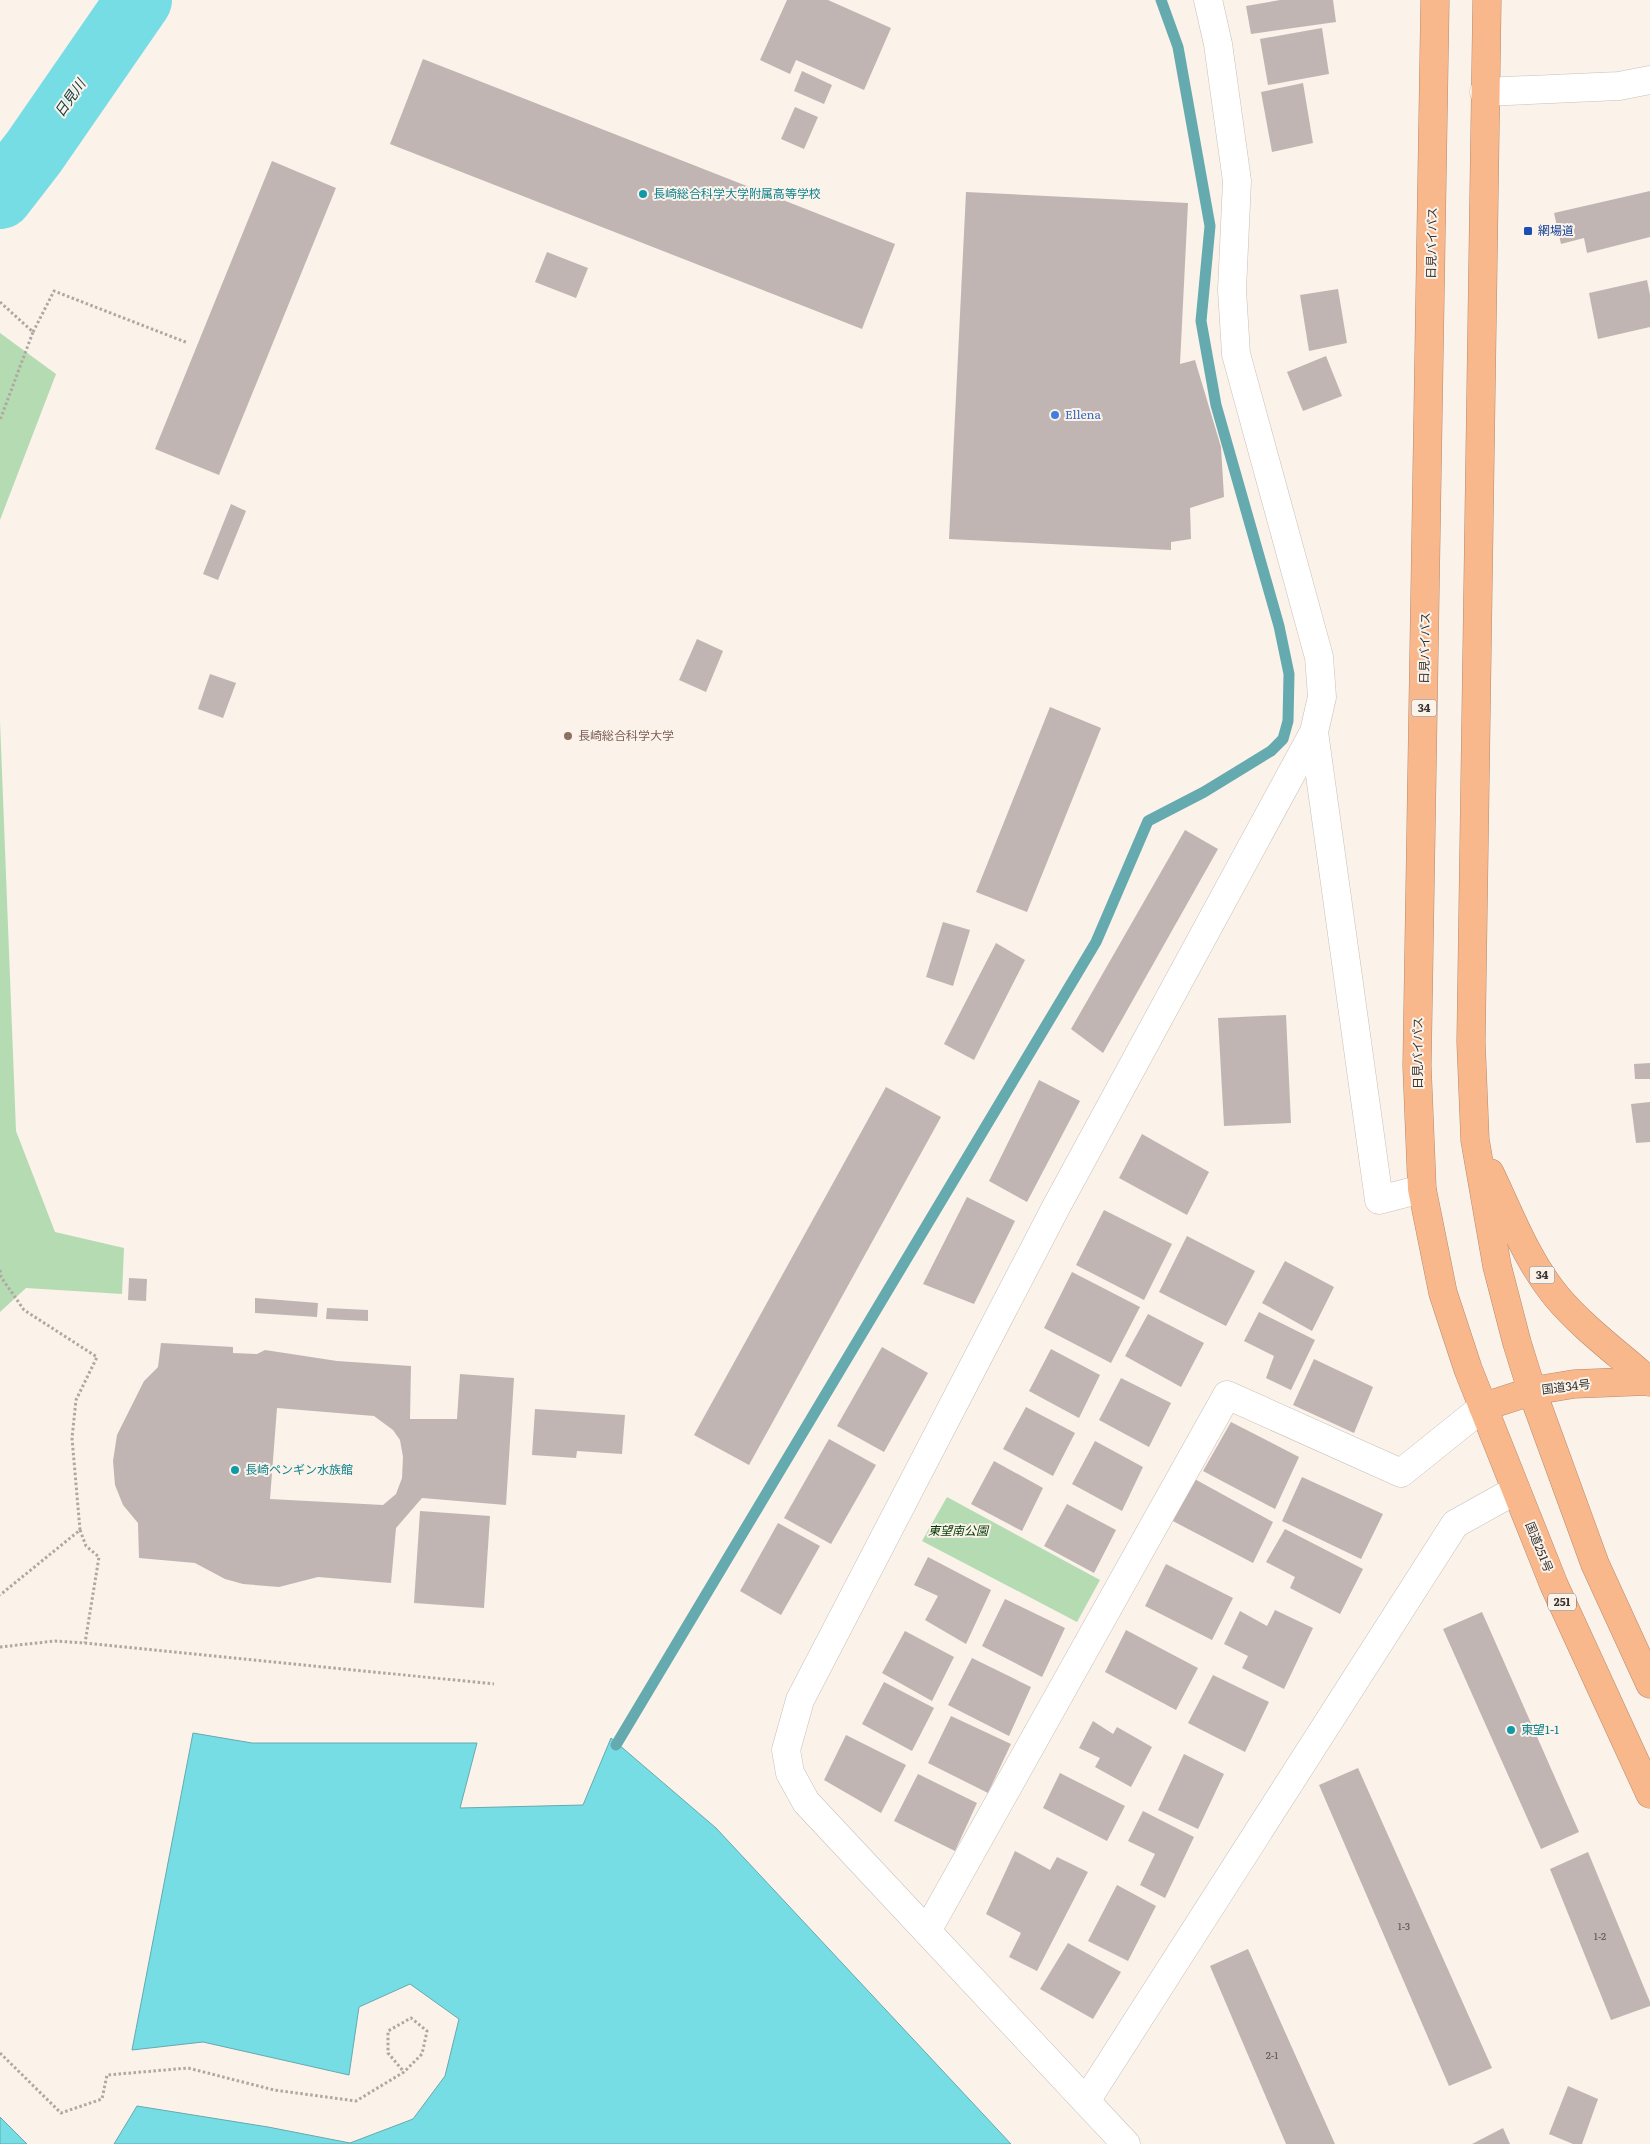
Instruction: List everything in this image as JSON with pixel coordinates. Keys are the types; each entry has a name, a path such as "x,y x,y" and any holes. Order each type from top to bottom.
{"highway":[{"name":"日見バイパス","path":"1435,0 1417,1066 1422,1189 1443,1294 1483,1407"},
{"name":"34","path":"1487,0 1484,92 1471,1042 1474,1140 1497,1266 1532,1391"},
{"name":"34","path":"1474,1140 1528,1254 1557,1297 1599,1338 1649,1381"},
{"name":"国道34号","path":"1483,1407 1532,1391 1574,1384 1649,1381"},
{"path":"1532,1391 1595,1564 1650,1684"},
{"name":"国道251号","path":"1483,1407 1554,1585 1650,1794"}],"street":[{"path":"1126,2144 806,1802 790,1773 786,1750 800,1700 1055,1209 1314,732 1322,697 1318,657 1236,354 1232,290 1237,181 1218,44 1208,0"},
{"path":"1484,92 1619,86 1650,80"},
{"path":"1314,732 1379,1200 1422,1189"},
{"path":"927,1931 1227,1395 1401,1472 1483,1407"},
{"path":"1086,2101 1456,1524 1516,1490"}],"path":[{"path":"0,420 34,332 54,291 188,343"},
{"path":"0,302 34,332"},
{"path":"0,1270 24,1310 97,1357 76,1400 72,1438 80,1530 86,1546 99,1557 85,1643"},
{"path":"0,1595 80,1530"},
{"path":"0,1647 55,1641 85,1643 494,1684"},
{"path":"0,2053 61,2113 102,2099 107,2075 188,2068 274,2090 356,2101 404,2072 422,2054 427,2031 411,2018 388,2031 388,2053 404,2072"}],"green space":[{"path":"0,333 56,374 0,520"},
{"path":"0,721 16,1131 55,1232 124,1248 122,1294 26,1288 0,1312"},
{"name":"東望南公園","path":"947,1497 1100,1580 1077,1622 922,1541"}],"water":[{"path":"193,1733 252,1743 477,1743 460,1808 583,1805 611,1738 716,1828 1011,2144 114,2144 137,2106 268,2127 350,2143 413,2119 445,2076 459,2019 410,1984 359,2007 349,2075 203,2042 132,2050"},
{"path":"0,2117 27,2144 0,2144"}],"building":[{"path":"787,0 828,0 891,28 864,90 796,60 790,74 760,60"},
{"path":"1280,0 1333,0 1336,22 1251,34 1246,6"},
{"path":"1322,28 1329,74 1268,85 1260,39"},
{"name":"長崎総合科学大学附属高等学校","path":"423,59 895,244 862,329 390,144"},
{"path":"802,71 832,85 824,104 794,91"},
{"path":"1303,83 1313,143 1272,152 1261,92"},
{"path":"795,107 818,117 804,149 781,139"},
{"path":"272,161 336,188 219,475 155,449"},
{"path":"1650,191 1650,237 1587,253 1584,238 1561,244 1554,213"},
{"path":"966,192 1188,203 1180,364 1195,360 1221,447 1224,497 1190,508 1191,539 1171,542 1171,550 949,539"},
{"path":"547,252 588,268 576,298 535,282"},
{"path":"1647,280 1650,295 1650,327 1598,339 1589,293"},
{"path":"1338,289 1347,343 1309,351 1300,295"},
{"path":"1326,356 1342,396 1303,411 1287,372"},
{"path":"231,504 246,511 218,580 203,574"},
{"path":"697,639 723,651 706,692 679,680"},
{"path":"210,674 236,683 223,718 198,709"},
{"path":"1050,707 1101,728 1027,912 976,892"},
{"path":"1185,830 1218,849 1103,1053 1071,1029"},
{"path":"943,922 970,930 953,986 926,977"},
{"path":"996,943 1025,960 974,1060 944,1044"},
{"path":"1286,1015 1291,1123 1224,1126 1218,1018"},
{"path":"1650,1063 1650,1079 1635,1079 1634,1064"},
{"path":"1039,1080 1080,1101 1027,1202 989,1181"},
{"path":"886,1087 941,1117 749,1465 694,1435"},
{"path":"1650,1102 1650,1142 1636,1143 1631,1104"},
{"path":"1142,1134 1209,1172 1187,1215 1119,1178"},
{"path":"967,1197 1015,1221 974,1304 923,1284"},
{"path":"1104,1210 1172,1244 1144,1300 1076,1265"},
{"path":"1187,1236 1255,1271 1226,1326 1159,1292"},
{"path":"1285,1261 1334,1287 1312,1331 1262,1303"},
{"path":"1072,1272 1140,1307 1111,1363 1044,1328"},
{"path":"129,1278 147,1279 146,1301 128,1300"},
{"path":"255,1298 318,1303 317,1317 255,1313"},
{"path":"327,1308 368,1310 368,1321 326,1319"},
{"path":"1259,1312 1315,1340 1291,1390 1266,1378 1274,1356 1244,1341"},
{"path":"1148,1314 1204,1343 1181,1387 1125,1356"},
{"path":"161,1343 233,1347 233,1353 257,1354 265,1350 337,1361 411,1366 410,1419 457,1419 460,1374 514,1378 506,1505 422,1498 396,1528 391,1583 318,1577 279,1587 243,1584 225,1579 195,1563 139,1558 138,1523 123,1505 115,1485 113,1461 117,1435 144,1381 158,1367","holes":["277,1408 374,1416 393,1430 400,1440 403,1457 402,1478 396,1494 383,1505 270,1499"]},
{"path":"882,1347 928,1373 884,1452 837,1426"},
{"path":"1051,1349 1100,1375 1079,1418 1029,1391"},
{"path":"1314,1359 1373,1387 1354,1433 1293,1405"},
{"path":"1121,1378 1171,1403 1149,1447 1099,1420"},
{"path":"1026,1407 1075,1433 1053,1476 1003,1449"},
{"path":"535,1409 625,1415 622,1454 577,1451 576,1458 532,1455"},
{"path":"1231,1422 1299,1457 1275,1509 1203,1471"},
{"path":"829,1439 876,1465 831,1544 784,1518"},
{"path":"1095,1441 1143,1467 1122,1511 1072,1484"},
{"path":"994,1461 1043,1488 1022,1531 971,1504"},
{"path":"1191,1477 1273,1522 1253,1563 1169,1519"},
{"path":"1302,1477 1383,1514 1361,1559 1282,1521"},
{"path":"1067,1504 1116,1530 1094,1573 1044,1546"},
{"path":"420,1511 490,1516 484,1608 414,1603"},
{"path":"778,1523 820,1546 781,1615 740,1591"},
{"path":"1285,1529 1363,1569 1340,1614 1290,1588 1295,1577 1266,1562"},
{"path":"928,1557 991,1590 966,1644 925,1620 938,1596 914,1585"},
{"path":"1166,1564 1233,1598 1212,1640 1145,1606"},
{"path":"1005,1599 1065,1628 1042,1677 982,1646"},
{"path":"1275,1610 1313,1628 1284,1689 1242,1668 1248,1656 1224,1644 1240,1611 1267,1626"},
{"name":"東望1-1","path":"1482,1612 1579,1832 1541,1849 1443,1629"},
{"path":"1126,1630 1198,1668 1176,1710 1105,1672"},
{"path":"905,1631 954,1657 932,1701 882,1673"},
{"path":"972,1658 1031,1687 1009,1736 948,1705"},
{"path":"1213,1675 1269,1702 1245,1752 1188,1723"},
{"path":"884,1682 934,1708 912,1751 862,1724"},
{"path":"951,1716 1011,1744 988,1793 928,1763"},
{"path":"1093,1721 1113,1734 1117,1727 1152,1747 1131,1787 1095,1767 1100,1758 1079,1748"},
{"path":"846,1735 906,1765 881,1813 824,1780"},
{"path":"1184,1754 1224,1774 1198,1829 1158,1810"},
{"path":"1358,1768 1492,2068 1449,2086 1319,1785"},
{"path":"1060,1773 1125,1806 1107,1841 1043,1808"},
{"path":"918,1774 977,1803 955,1851 894,1821"},
{"path":"1143,1811 1194,1837 1165,1898 1140,1885 1155,1854 1128,1841"},
{"path":"1015,1851 1050,1870 1057,1857 1088,1872 1037,1971 1009,1957 1021,1933 986,1914"},
{"path":"1588,1852 1650,2002 1650,2006 1611,2020 1550,1869"},
{"path":"1117,1885 1156,1906 1128,1961 1088,1941"},
{"path":"1068,1943 1121,1972 1093,2019 1040,1989"},
{"path":"1248,1949 1335,2144 1286,2144 1210,1966"},
{"path":"1568,2086 1598,2099 1582,2144 1573,2144 1549,2134"},
{"path":"1503,2128 1510,2144 1472,2144"}],"waterway":[{"name":"日見川","path":"0,196 34,152 139,0"},
{"path":"616,1745 1096,942 1148,821 1204,792 1271,751 1283,739 1288,721 1289,674 1279,626 1216,405 1201,321 1210,226 1178,47 1161,0"}],"place":[{"name":"長崎総合科学大学附属高等学校","path":"643,194"},
{"name":"網場道","path":"1528,231"},
{"name":"Ellena","path":"1055,415"},
{"name":"長崎総合科学大学","path":"568,736"},
{"name":"長崎ペンギン水族館","path":"235,1470"},
{"name":"東望1-1","path":"1511,1730"}]}
